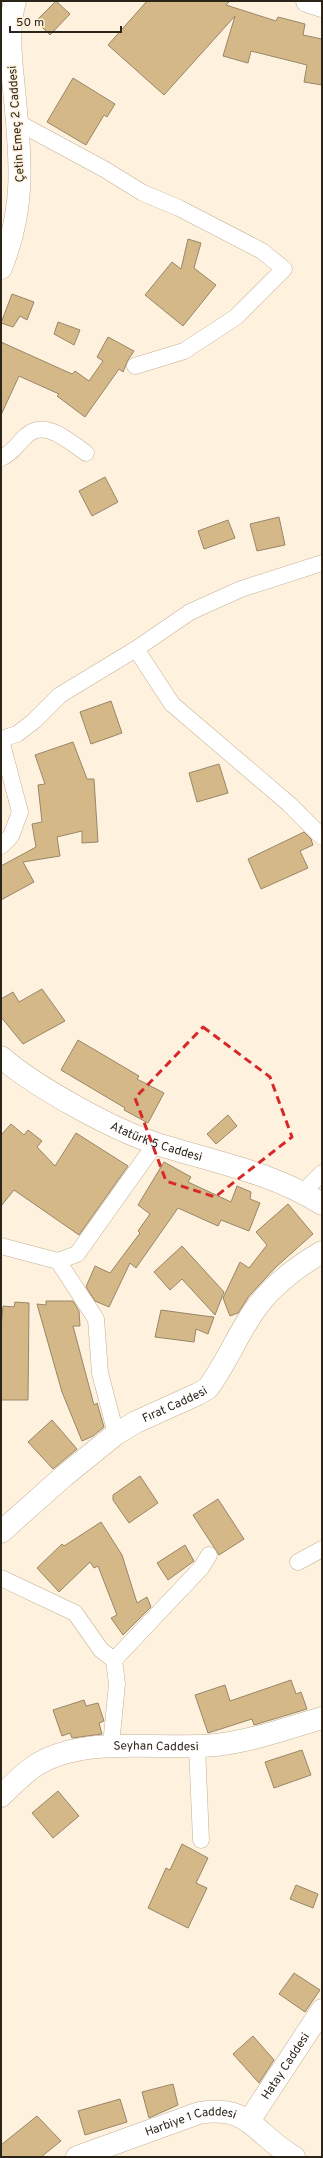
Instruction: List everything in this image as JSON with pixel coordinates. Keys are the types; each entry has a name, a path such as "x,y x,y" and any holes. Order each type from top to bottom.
{"street":[{"path":"307,1 322,6"},
{"name":"Çetin Emeç 2 Caddesi","path":"1,268 15,227 21,184 11,44 11,4"},
{"path":"17,122 143,192 178,208 262,251 284,269 236,317 184,351 135,366"},
{"path":"1,458 10,454 27,435 37,429 56,432 86,453"},
{"path":"1,846 11,836 20,812 1,740 18,734 34,721 60,695 136,649 190,612 241,589 322,563"},
{"path":"136,649 172,704 289,804 322,837"},
{"name":"Atatürk 5 Caddesi","path":"1,1057 11,1066 74,1104 110,1123 156,1143 279,1180 303,1192 322,1204"},
{"path":"1,1246 58,1261 77,1254 156,1143"},
{"path":"303,1192 322,1173"},
{"name":"Fırat Caddesi","path":"1,1532 53,1485 116,1434 136,1422 208,1388 252,1314 266,1296 291,1272 322,1252"},
{"path":"58,1261 96,1319 100,1373 116,1434"},
{"path":"298,1562 322,1549"},
{"path":"114,1660 201,1568 209,1555"},
{"path":"1,1578 75,1613 101,1650 114,1660 117,1684 111,1744"},
{"name":"Seyhan Caddesi","path":"1,1796 33,1767 44,1761 77,1751 111,1744 197,1746 238,1742 322,1718"},
{"path":"197,1746 201,1840"},
{"name":"Hatay Caddesi","path":"250,2121 322,2010"},
{"name":"Harbiye 1 Caddesi","path":"76,2157 199,2113 217,2110 230,2112 250,2121 283,2154"}],"highlighted area":[{"path":"203,1027 270,1077 292,1137 215,1197 166,1181 135,1098"}],"building":[{"path":"56,1 70,14 50,35 36,21"},
{"path":"147,1 230,1 226,5 276,21 278,17 305,24 303,35 322,39 322,85 304,82 307,65 251,51 248,63 223,56 235,16 164,95 108,45"},
{"path":"73,78 115,104 107,117 104,115 86,145 47,122"},
{"path":"188,239 201,243 194,268 216,285 183,326 145,295 172,262 181,269"},
{"path":"12,294 34,302 27,320 20,316 13,327 1,323"},
{"path":"58,322 80,330 74,345 54,334"},
{"path":"108,337 134,351 123,372 119,369 85,417 57,396 59,394 19,376 1,415 1,342 72,374 75,371 89,381 103,361 97,357"},
{"path":"105,477 118,502 92,516 79,491"},
{"path":"279,517 285,545 257,551 250,524"},
{"path":"228,520 235,538 204,549 198,531"},
{"path":"111,701 122,733 91,744 80,712"},
{"path":"73,742 87,779 94,779 98,842 82,843 82,831 57,837 60,856 23,862 34,882 1,900 1,866 36,847 32,824 42,822 38,785 45,784 35,755"},
{"path":"219,764 228,793 197,802 189,773"},
{"path":"304,832 311,839 313,845 300,851 308,868 261,889 248,859"},
{"path":"42,989 65,1021 23,1044 1,1017 1,999 13,992 19,1002"},
{"path":"78,1040 139,1076 137,1079 164,1093 148,1123 124,1110 125,1108 61,1070"},
{"path":"228,1115 237,1126 216,1144 207,1134"},
{"path":"11,1124 24,1135 28,1130 42,1141 37,1147 55,1166 76,1133 128,1166 79,1235 14,1190 1,1206 1,1135"},
{"path":"164,1162 191,1177 188,1182 231,1202 237,1186 251,1192 250,1199 260,1203 249,1231 221,1220 218,1226 178,1208 136,1268 130,1263 109,1307 95,1301 86,1287 95,1266 110,1273 140,1233 138,1231 150,1214 138,1205"},
{"path":"288,1204 313,1234 276,1267 249,1296 238,1313 230,1316 223,1298 240,1262 249,1268 267,1245 256,1232"},
{"path":"182,1246 224,1292 215,1315 182,1279 170,1290 154,1272"},
{"path":"46,1301 73,1301 79,1311 80,1326 73,1326 94,1405 97,1403 104,1427 93,1436 82,1441 62,1392 37,1304 46,1305"},
{"path":"15,1302 29,1303 28,1400 1,1400 1,1328 3,1306 14,1307"},
{"path":"161,1310 214,1317 208,1334 196,1329 194,1342 155,1337"},
{"path":"52,1420 77,1449 53,1469 28,1442"},
{"path":"140,1476 158,1503 129,1523 113,1500 113,1495"},
{"path":"218,1499 244,1539 219,1555 193,1515"},
{"path":"101,1522 122,1555 137,1603 147,1597 151,1607 123,1635 111,1618 117,1615 98,1566 94,1568 90,1562 59,1592 37,1568 62,1544 64,1546"},
{"path":"185,1545 194,1561 168,1580 157,1563"},
{"path":"291,1680 296,1694 301,1692 307,1709 254,1725 252,1719 208,1733 195,1695 225,1685 230,1701"},
{"path":"84,1700 86,1706 98,1703 104,1721 99,1723 102,1734 72,1738 70,1733 62,1736 53,1710"},
{"path":"302,1750 311,1775 274,1788 265,1762"},
{"path":"58,1791 79,1816 53,1838 32,1813"},
{"path":"182,1844 208,1858 196,1883 207,1888 188,1928 148,1908 166,1868 170,1870"},
{"path":"296,1885 318,1894 313,1908 290,1899"},
{"path":"294,1973 320,1990 305,2012 279,1994"},
{"path":"253,2036 274,2060 259,2083 233,2054"},
{"path":"173,2084 178,2105 149,2118 142,2092"},
{"path":"120,2099 127,2122 85,2135 78,2111"},
{"path":"37,2116 61,2141 41,2157 1,2157 1,2145"}]}
